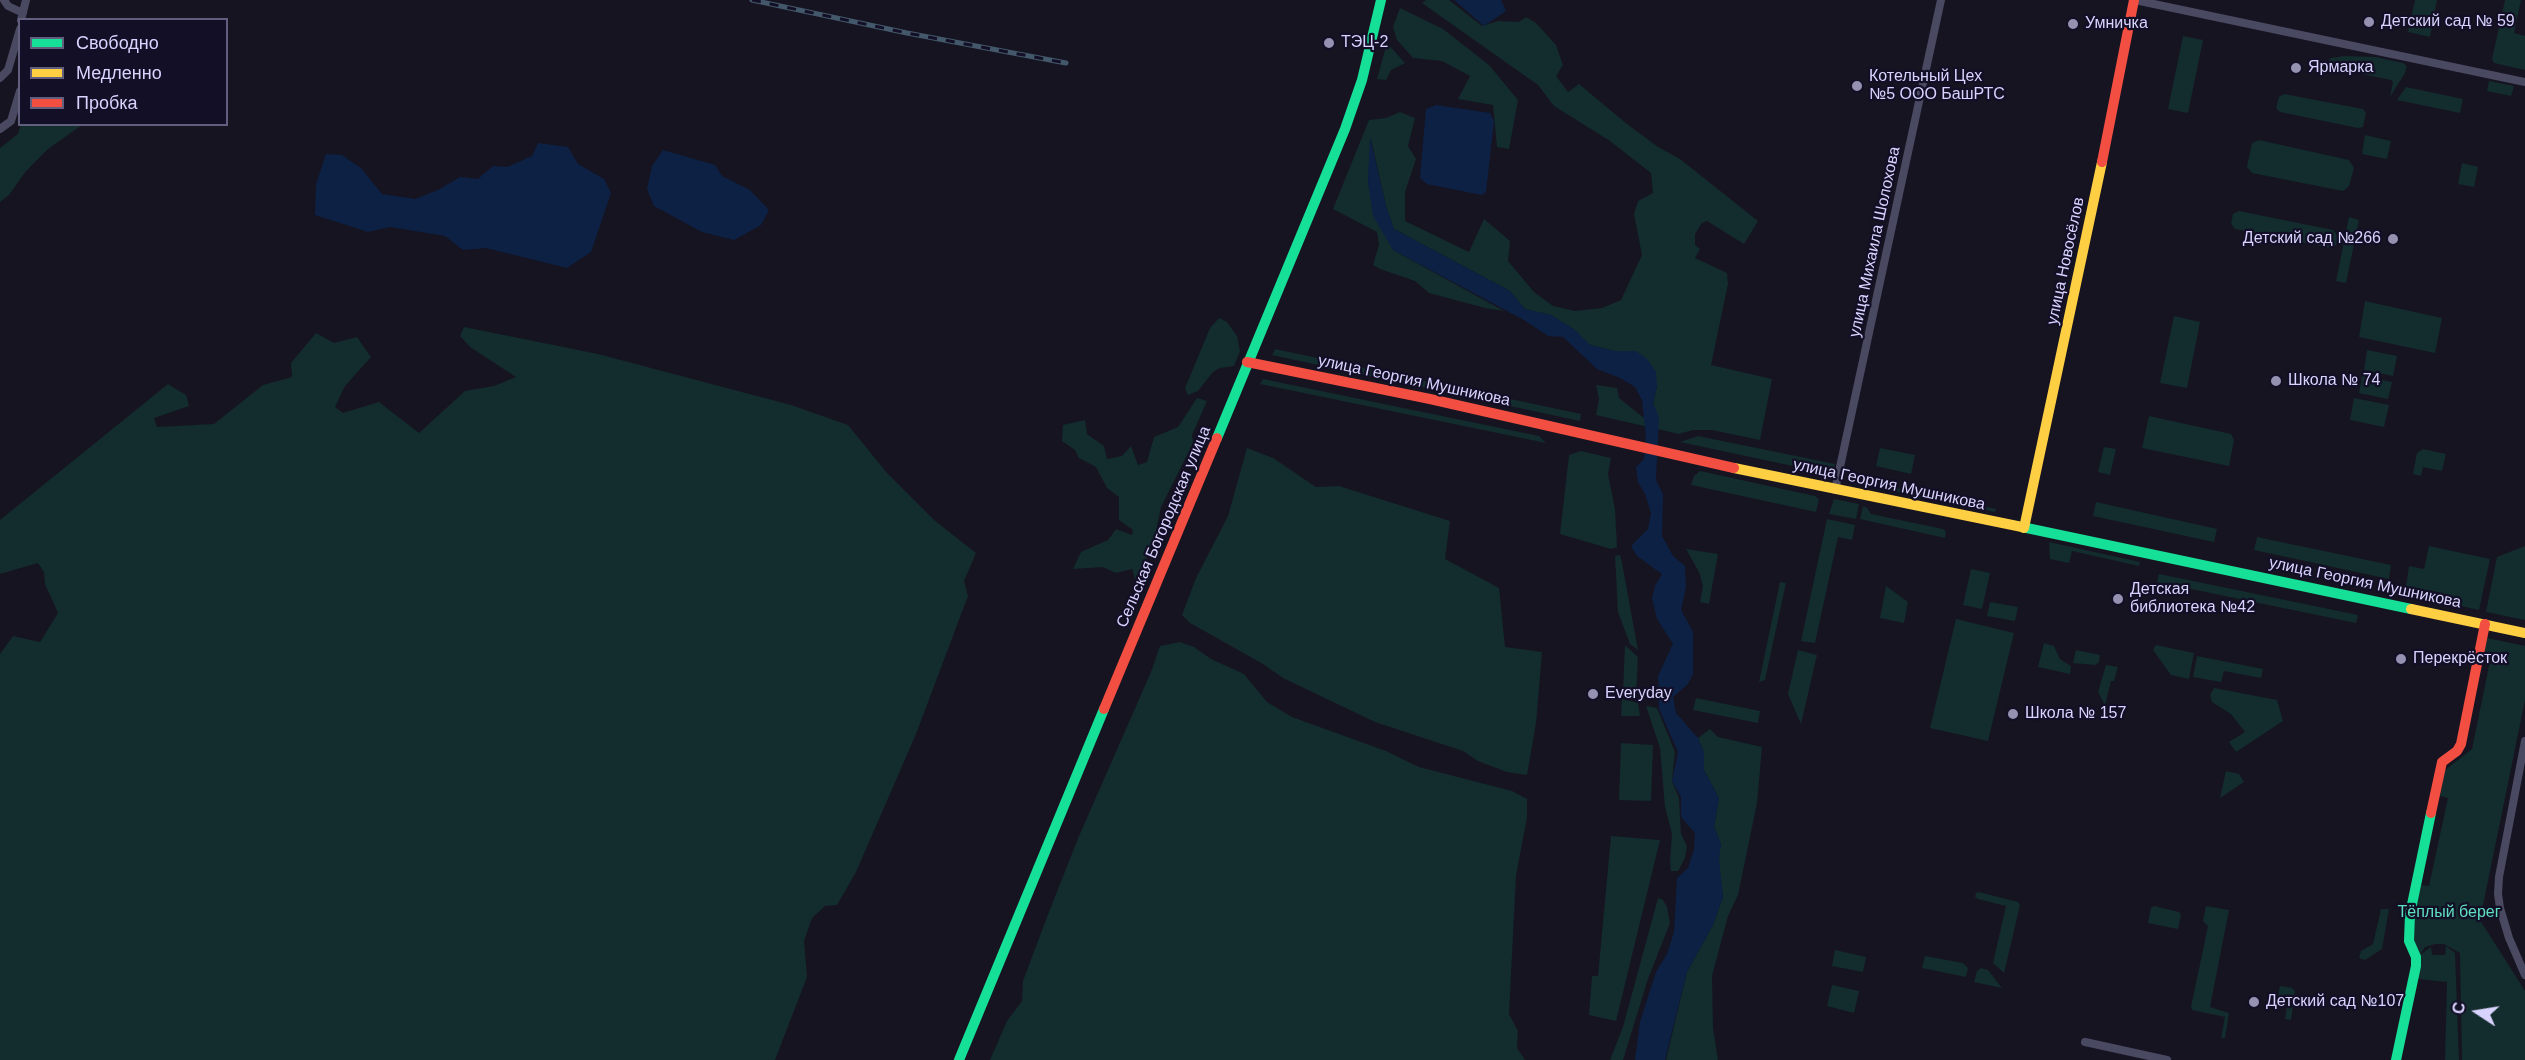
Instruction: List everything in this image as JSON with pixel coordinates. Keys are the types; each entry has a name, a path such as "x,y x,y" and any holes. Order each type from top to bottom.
{"street":[{"path":"4,0 8,6 22,16 26,0"},
{"name":"Сельская Богородская улица","path":"959,1060 1345,129 1362,80 1381,0"},
{"name":"улица Михаила Шолохова","path":"1835,490 1941,0"},
{"path":"2134,0 2525,82"},
{"name":"улица Новосёлов","path":"2024,528 2094,205 2134,0"},
{"path":"0,78 8,70 18,36"},
{"path":"0,129 11,121 18,98"},
{"name":"улица Георгия Мушникова","path":"1247,362 1430,399 1835,490 2525,633"},
{"path":"2396,1060 2416,966 2416,957 2409,941 2411,906 2442,762 2461,744 2485,624"},
{"path":"2525,741 2499,877 2498,894 2499,908 2509,938 2525,975"},
{"path":"2085,1042 2167,1060"}],"green space":[{"path":"1426,0 1449,0 1482,26 1498,21 1519,22 1526,17 1536,23 1556,45 1563,65 1556,76 1568,92 1579,84 1627,124 1658,147 1680,159 1758,221 1744,244 1707,221 1702,223 1695,234 1695,245 1700,249 1695,258 1727,273 1728,284 1711,365 1772,379 1760,440 1712,430 1693,430 1679,434 1596,415 1599,399 1596,385 1617,388 1619,398 1644,418 1656,412 1653,403 1657,386 1615,351 1590,345 1575,330 1551,315 1525,309 1510,291 1394,229 1386,206 1371,139 1368,182 1393,250 1504,311 1429,293 1415,281 1373,265 1379,245 1377,232 1333,209 1369,120 1386,118 1400,112 1415,118 1408,146 1416,159 1405,192 1405,221 1469,252 1484,219 1510,241 1508,261 1534,292 1553,306 1575,311 1602,308 1621,300 1642,255 1634,214 1638,201 1653,193 1651,173 1610,141 1554,106 1538,85 1422,3"},
{"path":"2415,0 2437,0 2430,37 2408,32"},
{"path":"2505,0 2521,0 2514,33 2525,36 2525,70 2494,63 2492,59"},
{"path":"1400,8 1443,29 1489,65 1518,100 1509,149 1497,147 1493,105 1458,99 1470,76 1442,61 1413,58 1397,40 1393,27"},
{"path":"2183,36 2203,40 2188,113 2168,109"},
{"path":"1387,43 1405,63 1391,70 1386,80 1377,79"},
{"path":"2376,57 2407,66 2390,97 2393,82 2391,80 2323,66 2331,58"},
{"path":"2489,81 2514,86 2511,96 2487,91"},
{"path":"2406,87 2463,99 2460,113 2397,100"},
{"path":"2284,94 2363,109 2366,113 2363,127 2358,128 2280,112 2276,108 2279,97"},
{"path":"20,126 81,126 48,149 26,171 9,195 0,202 0,148 18,134"},
{"path":"2365,135 2391,141 2387,159 2362,154"},
{"path":"2259,140 2349,160 2354,168 2349,186 2343,191 2252,173 2247,167 2252,143"},
{"path":"2462,163 2478,167 2474,187 2458,184"},
{"path":"2239,211 2333,230 2338,236 2336,245 2330,248 2235,229 2231,224 2233,214"},
{"path":"2349,217 2359,220 2346,283 2336,281"},
{"path":"2365,301 2442,318 2435,353 2359,337"},
{"path":"2174,316 2200,322 2187,388 2160,383"},
{"path":"1219,318 1227,322 1237,336 1240,351 1234,366 1220,368 1213,372 1198,391 1188,395 1185,388 1210,328"},
{"path":"464,327 598,354 791,405 848,425 887,473 934,520 976,553 964,581 968,596 916,734 856,872 837,905 825,906 812,918 804,941 807,977 775,1060 0,1060 0,654 13,636 40,642 58,613 45,584 44,572 38,563 0,574 0,520 168,384 186,395 189,406 154,418 157,427 214,424 263,385 292,377 291,363 316,333 334,343 357,337 371,357 345,386 335,407 343,413 379,402 419,433 465,391 494,386 516,377 470,347 460,336"},
{"path":"1275,349 1581,414 1580,421 1272,355"},
{"path":"2367,350 2397,356 2393,376 2364,370"},
{"path":"2362,376 2392,382 2388,399 2359,393"},
{"path":"1263,379 1539,436 1546,443 1260,384"},
{"path":"1197,398 1207,401 1192,435 1193,443 1161,507 1154,541 1136,582 1132,569 1116,573 1103,567 1073,569 1081,552 1108,540 1116,529 1132,535 1133,530 1119,520 1119,497 1107,488 1096,467 1079,458 1075,450 1062,441 1063,425 1085,420 1087,434 1104,446 1107,459 1122,456 1131,446 1138,465 1147,462 1154,437 1178,427"},
{"path":"2354,398 2389,405 2384,427 2350,420"},
{"path":"2149,416 2231,434 2234,440 2229,466 2142,448"},
{"path":"1698,436 1835,464 1833,472 1821,472 1680,442"},
{"path":"2104,447 2116,449 2110,475 2098,472"},
{"path":"1247,448 1273,458 1316,487 1339,486 1450,521 1445,559 1499,588 1505,647 1542,652 1536,723 1527,775 1507,772 1478,761 1463,751 1375,722 1283,678 1263,664 1190,623 1182,615 1196,578 1228,516"},
{"path":"1880,448 1915,455 1911,474 1876,466"},
{"path":"2423,449 2446,454 2442,471 2423,467 2421,476 2413,474 2417,453"},
{"path":"1581,451 1611,458 1608,474 1615,509 1617,547 1611,549 1560,534 1569,455"},
{"path":"1700,471 1815,496 1819,499 1816,512 1691,485 1694,476"},
{"path":"1881,485 1996,509 1995,512 1878,488"},
{"path":"1834,499 1859,504 1856,519 1829,514"},
{"path":"2096,502 2217,529 2214,542 2093,516"},
{"path":"1863,506 1871,514 1943,529 1946,532 1945,538 1860,519"},
{"path":"1827,519 1855,525 1852,540 1838,537 1815,643 1801,641"},
{"path":"2257,537 2391,565 2389,579 2254,550"},
{"path":"2049,542 2140,562 2139,566 2072,551 2069,563 2050,559"},
{"path":"2429,546 2490,559 2479,610 2405,594 2409,566 2424,569"},
{"path":"2525,546 2525,620 2486,612 2497,557"},
{"path":"1686,549 1718,554 1709,604 1700,602 1703,586 1699,572"},
{"path":"1620,555 1638,650 1630,644 1618,612 1615,556"},
{"path":"1971,569 1990,573 1982,609 1963,605"},
{"path":"2159,574 2358,615 2356,623 2157,582"},
{"path":"1780,582 1786,583 1765,680 1759,682"},
{"path":"1886,586 1908,602 1904,623 1880,618"},
{"path":"1990,602 2018,607 2015,621 1987,616"},
{"path":"1956,619 2014,633 1988,741 1930,728"},
{"name":"Тёплый берег","path":"2487,638 2525,646 2525,700 2480,920 2525,991 2525,1060 2462,1060 2460,953 2444,944 2435,944 2425,947 2420,955 2431,947 2432,955 2445,955 2446,946 2455,953 2459,1060 2445,1060 2447,982 2418,979 2411,935 2421,885 2429,886 2448,798 2440,796 2445,770 2472,749 2490,661 2483,659"},
{"path":"1180,642 1244,674 1267,702 1292,717 1386,751 1419,767 1512,791 1527,799 1527,817 1516,876 1509,1014 1518,1031 1517,1048 1525,1060 990,1060 1007,1021 1022,1001 1023,981 1047,917 1160,646"},
{"path":"2044,643 2054,646 2060,659 2071,666 2070,674 2038,667"},
{"path":"1625,645 1638,657 1636,695 1623,691"},
{"path":"2156,645 2194,653 2189,679 2171,675 2153,650"},
{"path":"1798,650 1817,655 1801,724 1788,694"},
{"path":"2076,650 2100,655 2099,662 2095,665 2073,663"},
{"path":"2197,656 2263,669 2261,678 2224,671 2221,682 2193,677"},
{"path":"2106,665 2118,667 2114,681 2111,681 2105,705 2098,692"},
{"path":"2214,688 2277,700 2283,721 2236,752 2229,742 2245,732 2231,714 2212,702 2210,695"},
{"path":"1696,698 1760,711 1758,723 1693,710"},
{"path":"1622,699 1638,703 1640,716 1621,716"},
{"path":"1646,706 1657,708 1675,752 1672,781 1679,798 1681,834 1687,846 1685,858 1678,871 1671,871 1672,834 1665,807 1660,748"},
{"path":"1710,729 1718,737 1762,747 1757,803 1738,895 1728,916 1712,976 1713,1028 1718,1060 1666,1060 1687,972 1713,925 1723,897 1718,859 1721,844 1714,827 1719,798 1704,770 1704,753 1698,738"},
{"path":"1621,743 1653,745 1651,801 1619,800"},
{"path":"2226,771 2239,774 2244,782 2220,798"},
{"path":"1611,836 1660,840 1616,1021 1589,1015 1592,976 1598,976"},
{"path":"1979,892 2018,902 2020,905 2004,973 1993,963 2006,906 1978,899 1975,897"},
{"path":"1658,898 1663,900 1667,907 1670,923 1648,979 1623,1060 1610,1060 1623,1027"},
{"path":"2154,906 2179,912 2181,915 2178,929 2148,923 2151,908"},
{"path":"2206,906 2229,910 2210,1007 2229,1013 2225,1038 2221,1038 2225,1017 2192,1010 2191,1007 2208,926 2203,921"},
{"path":"2381,909 2389,909 2382,949 2365,960 2359,958 2361,951 2373,944"},
{"path":"1835,950 1866,957 1863,972 1832,966"},
{"path":"1925,956 1963,963 1968,968 1966,977 1922,968"},
{"path":"1981,968 1988,970 2002,988 1974,982 1977,971"},
{"path":"1832,985 1859,991 1854,1013 1827,1006"},
{"path":"2280,986 2292,988 2295,991 2291,1020 2285,1019 2287,1006 2277,1004"}],"water":[{"path":"1454,0 1501,0 1506,11 1484,26"},
{"path":"1436,105 1490,113 1494,121 1486,192 1482,195 1427,184 1420,178 1426,109"},
{"path":"1370,137 1386,206 1394,229 1510,291 1525,309 1551,315 1575,330 1590,345 1615,351 1636,351 1647,359 1656,372 1657,386 1653,403 1659,417 1656,480 1663,494 1662,536 1673,556 1685,566 1686,587 1681,610 1693,632 1693,674 1688,684 1673,697 1676,713 1698,738 1704,753 1704,770 1719,798 1714,827 1721,844 1719,859 1723,897 1713,925 1687,972 1665,1060 1635,1060 1640,1022 1656,972 1667,954 1674,932 1677,878 1688,868 1694,849 1695,833 1681,817 1681,797 1672,781 1678,752 1659,709 1658,676 1673,644 1657,619 1652,598 1655,586 1662,574 1637,556 1631,546 1648,529 1651,513 1645,494 1638,482 1636,467 1644,459 1646,437 1642,400 1635,387 1597,369 1563,337 1548,336 1524,320 1393,250 1373,216 1368,182"},
{"path":"538,143 568,147 578,164 604,179 611,193 591,252 567,268 486,248 463,250 445,236 390,227 368,232 315,215 316,184 326,154 342,155 361,168 382,194 415,199 438,190 460,177 478,179 493,166 507,167 532,156"},
{"path":"663,150 715,165 722,176 750,190 769,210 761,225 734,240 702,232 654,206 647,189 652,166"}],"railway":[{"path":"752,0 907,33 1066,63"}],"traffic: fast":[{"path":"1217,438 1345,129 1362,80 1381,0"},
{"path":"2022,527 2411,609"},
{"path":"959,1060 1104,709"},
{"path":"2396,1060 2416,966 2416,957 2409,941 2410,914 2431,813"}],"traffic: slow":[{"path":"2024,528 2102,162"},
{"path":"1734,468 2022,527"},
{"path":"2411,609 2525,633"}],"traffic: jam":[{"path":"2102,162 2134,0"},
{"path":"1247,362 1430,399 1734,468"},
{"path":"1104,709 1217,438"},
{"path":"2431,813 2442,762 2457,751 2461,744 2485,624"}],"place":[{"name":"Детский сад № 59","path":"2369,22"},
{"name":"Умничка","path":"2073,24"},
{"name":"ТЭЦ-2","path":"1329,43"},
{"name":"Ярмарка","path":"2296,68"},
{"name":"Котельный Цех №5 ООО БашРТС","path":"1857,86"},
{"name":"Детский сад №266","path":"2393,239"},
{"name":"Школа № 74","path":"2276,381"},
{"name":"Детская библиотека №42","path":"2118,599"},
{"name":"Перекрёсток","path":"2401,659"},
{"name":"Everyday","path":"1593,694"},
{"name":"Школа № 157","path":"2013,714"},
{"name":"Детский сад №107","path":"2254,1002"}]}
